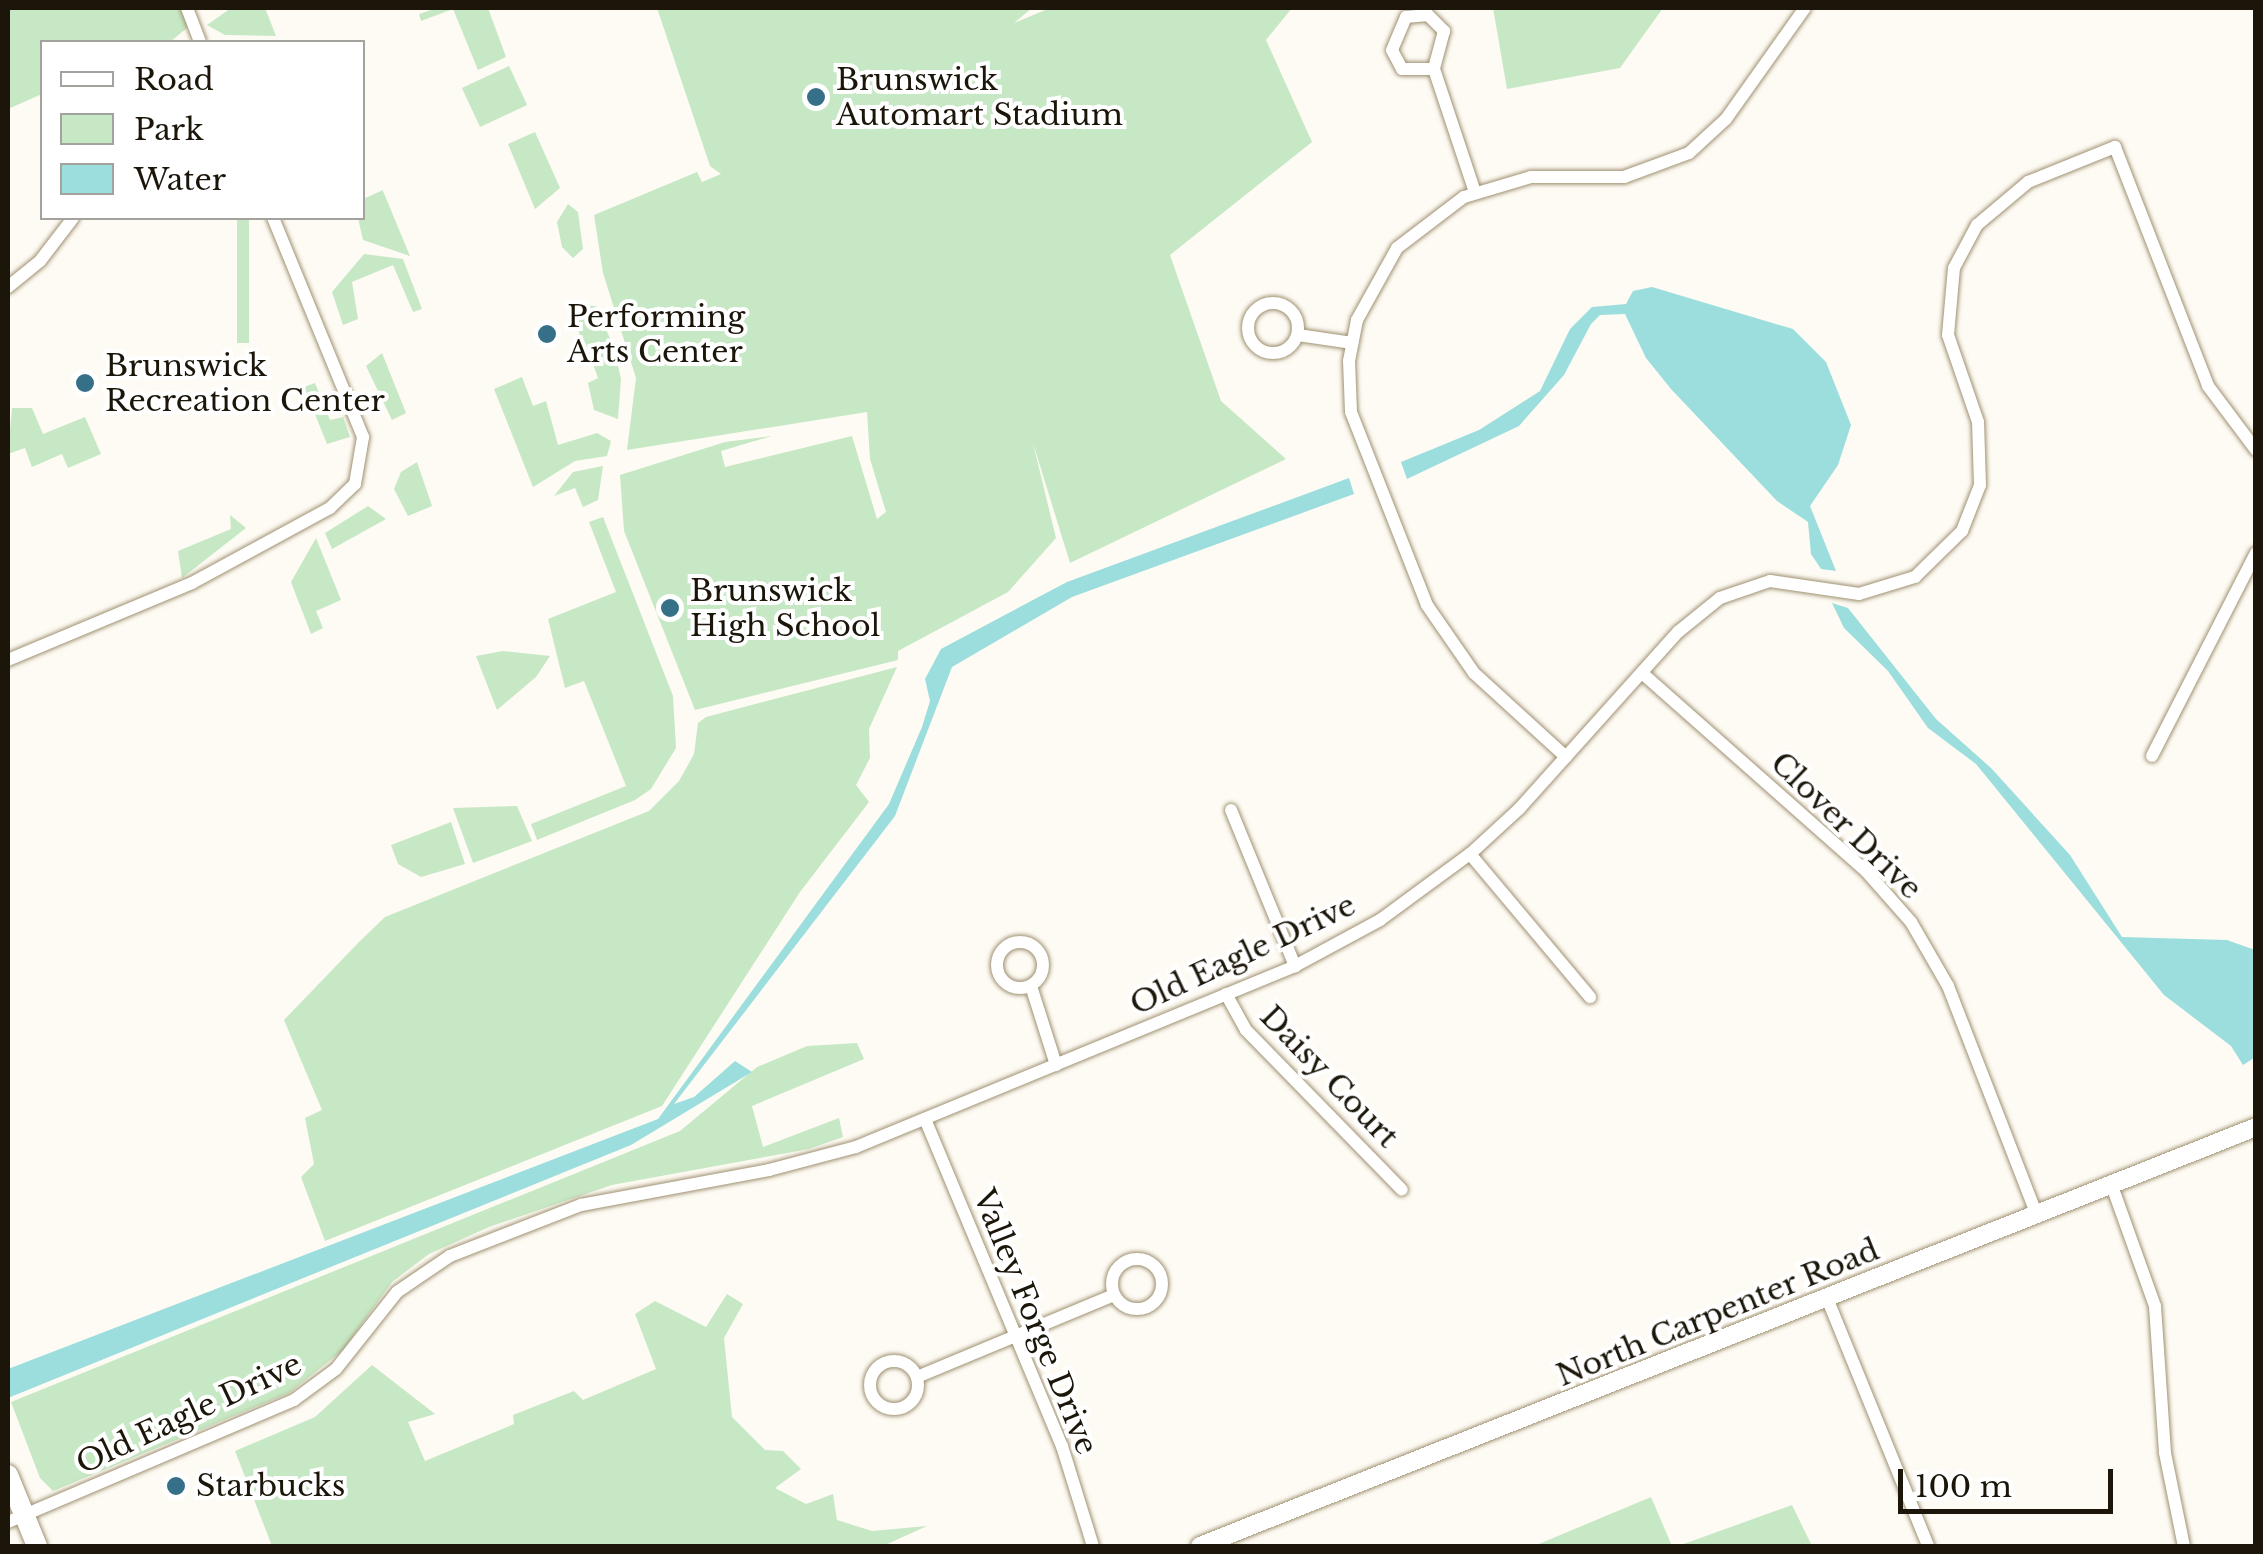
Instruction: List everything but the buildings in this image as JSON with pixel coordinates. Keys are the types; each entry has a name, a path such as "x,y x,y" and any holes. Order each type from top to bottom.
{"main road":[{"path":"8,1474 16,1519 37,1546"}],"street":[{"path":"188,8 199,40"},
{"path":"1566,758 1474,673 1427,605 1358,439 1348,385 1352,344 1368,294 1398,248 1439,211 1475,192 1531,177 1624,177 1667,165 1726,119 1805,8"},
{"path":"1434,70 1402,69 1392,50 1406,17 1428,15 1444,31 1434,70 1475,192"},
{"name":"Old Eagle Drive","path":"16,1519 294,1400 336,1369 397,1292 450,1256 581,1205 813,1160 925,1119 1295,966 1380,920 1470,854 1566,758 1697,614 1745,585 1794,580 1876,593 1915,577 1948,550 1973,510 1983,464 1978,422 1948,335 1954,268 1977,225 2008,194 2114,147 2208,386 2256,450"},
{"path":"8,287 40,262 72,220"},
{"path":"8,660 192,583 330,508 355,484 364,455 359,424 274,220"},
{"path":"1284,305 1296,317 1298,335 1282,352 1266,353 1253,344 1249,321 1259,307 1284,305"},
{"path":"1298,335 1352,344"},
{"path":"2152,756 2256,553"},
{"name":"Clover Drive","path":"1642,672 1866,871 1911,922 1948,986 2037,1215"},
{"path":"1231,810 1295,966"},
{"path":"1470,854 1590,997"},
{"path":"1031,986 1056,1065"},
{"name":"Daisy Court","path":"1226,994 1246,1030 1402,1190"},
{"name":"Valley Forge Drive","path":"925,1119 1062,1446 1093,1546"},
{"name":"North Carpenter Road","path":"1200,1546 2256,1128"},
{"path":"2112,1186 2156,1306 2165,1453 2184,1546"},
{"path":"917,1378 1114,1294"},
{"path":"1827,1298 1928,1546"}],"green space":[{"path":"8,8 180,8 188,27 172,40 40,40 40,95 8,109"},
{"path":"231,8 265,8 276,36 225,35 207,25"},
{"path":"437,8 488,8 506,57 478,70 453,9 421,21 419,14"},
{"path":"657,8 1032,8 1014,23 1050,8 1292,8 1266,40 1312,142 1170,255 1221,401 1286,459 1070,563 1033,443 1056,538 1008,592 898,651 898,660 695,710 624,531 620,475 725,442 772,436 721,451 725,467 852,436 877,519 886,512 870,459 867,412 627,450 636,378 603,273 594,215 697,172 702,182 721,174 710,166"},
{"path":"1493,8 1663,8 1620,68 1507,89"},
{"path":"509,66 527,105 480,127 462,88"},
{"path":"535,132 560,188 535,209 508,144"},
{"path":"383,190 410,256 363,240 358,220 365,220 365,198"},
{"path":"568,204 578,212 583,249 573,258 562,247 557,222"},
{"path":"237,220 249,220 249,343 237,343"},
{"path":"364,254 403,259 422,309 413,312 393,265 352,282 358,319 343,325 332,292"},
{"path":"576,305 596,306 614,348 621,379 618,419 594,410 588,383 598,378 590,356 582,359"},
{"path":"382,353 406,413 392,420 366,366"},
{"path":"522,377 533,406 546,401 558,445 597,433 611,441 607,456 575,461 533,487 494,389"},
{"path":"315,383 330,420 343,417 350,437 327,444 304,387"},
{"path":"12,408 32,408 43,434 85,417 101,454 68,468 62,454 32,467 25,448 8,454"},
{"path":"417,462 432,506 408,516 394,489 401,472"},
{"path":"603,466 598,500 583,507 575,488 554,496 573,472"},
{"path":"368,506 386,519 332,549 325,533"},
{"path":"230,515 246,528 182,578 178,551 231,529"},
{"path":"603,517 673,696 676,748 651,789 635,800 537,840 531,824 626,786 584,681 565,688 548,619 616,592 589,522"},
{"path":"316,538 341,600 316,611 323,628 311,634 291,582"},
{"path":"503,651 550,656 536,677 497,710 476,656"},
{"path":"897,667 869,729 870,758 856,785 869,802 800,892 662,1106 325,1241 301,1177 314,1164 305,1118 322,1110 284,1020 359,942 385,917 649,811 679,781 694,754 698,723 706,717"},
{"path":"517,806 532,841 473,863 453,808"},
{"path":"451,822 465,864 421,877 398,864 391,845"},
{"path":"857,1043 864,1059 752,1106 763,1147 839,1118 843,1137 809,1149 612,1185 489,1227 429,1254 392,1282 343,1350 289,1393 53,1491 40,1478 11,1402 680,1131 757,1067 807,1046"},
{"path":"727,1294 743,1304 724,1338 732,1417 765,1450 783,1451 801,1469 775,1488 806,1504 833,1494 837,1520 872,1531 927,1526 883,1546 272,1546 235,1451 315,1417 372,1365 435,1414 408,1422 425,1461 514,1424 513,1415 574,1391 583,1400 656,1369 635,1314 655,1301 706,1327"},
{"path":"1651,1497 1672,1546 1534,1546"},
{"path":"1792,1505 1812,1546 1678,1546"}],"water":[{"path":"1652,287 1793,329 1826,362 1851,425 1838,465 1810,506 1836,571 1821,569 1811,554 1808,522 1777,501 1671,389 1646,358 1625,314 1600,315 1591,324 1564,375 1519,426 1407,479 1401,462 1479,430 1540,391 1570,329 1592,307 1626,304 1633,291"},
{"path":"1349,478 1354,494 1072,597 952,667 895,816 674,1104 694,1097 735,1061 752,1072 631,1145 8,1398 8,1369 658,1119 889,804 922,727 930,701 925,679 941,649 1067,582"},
{"path":"1832,603 1848,608 1936,719 1991,768 2070,855 2122,937 2227,940 2255,950 2254,1058 2243,1065 2231,1046 2164,995 1976,764 1928,728 1888,671 1844,628"}],"place":[{"name":"Brunswick Automart Stadium","path":"816,97"},
{"name":"Performing Arts Center","path":"547,334"},
{"name":"Brunswick Recreation Center","path":"85,383"},
{"name":"Brunswick High School","path":"670,608"},
{"name":"Starbucks","path":"176,1486"}]}
